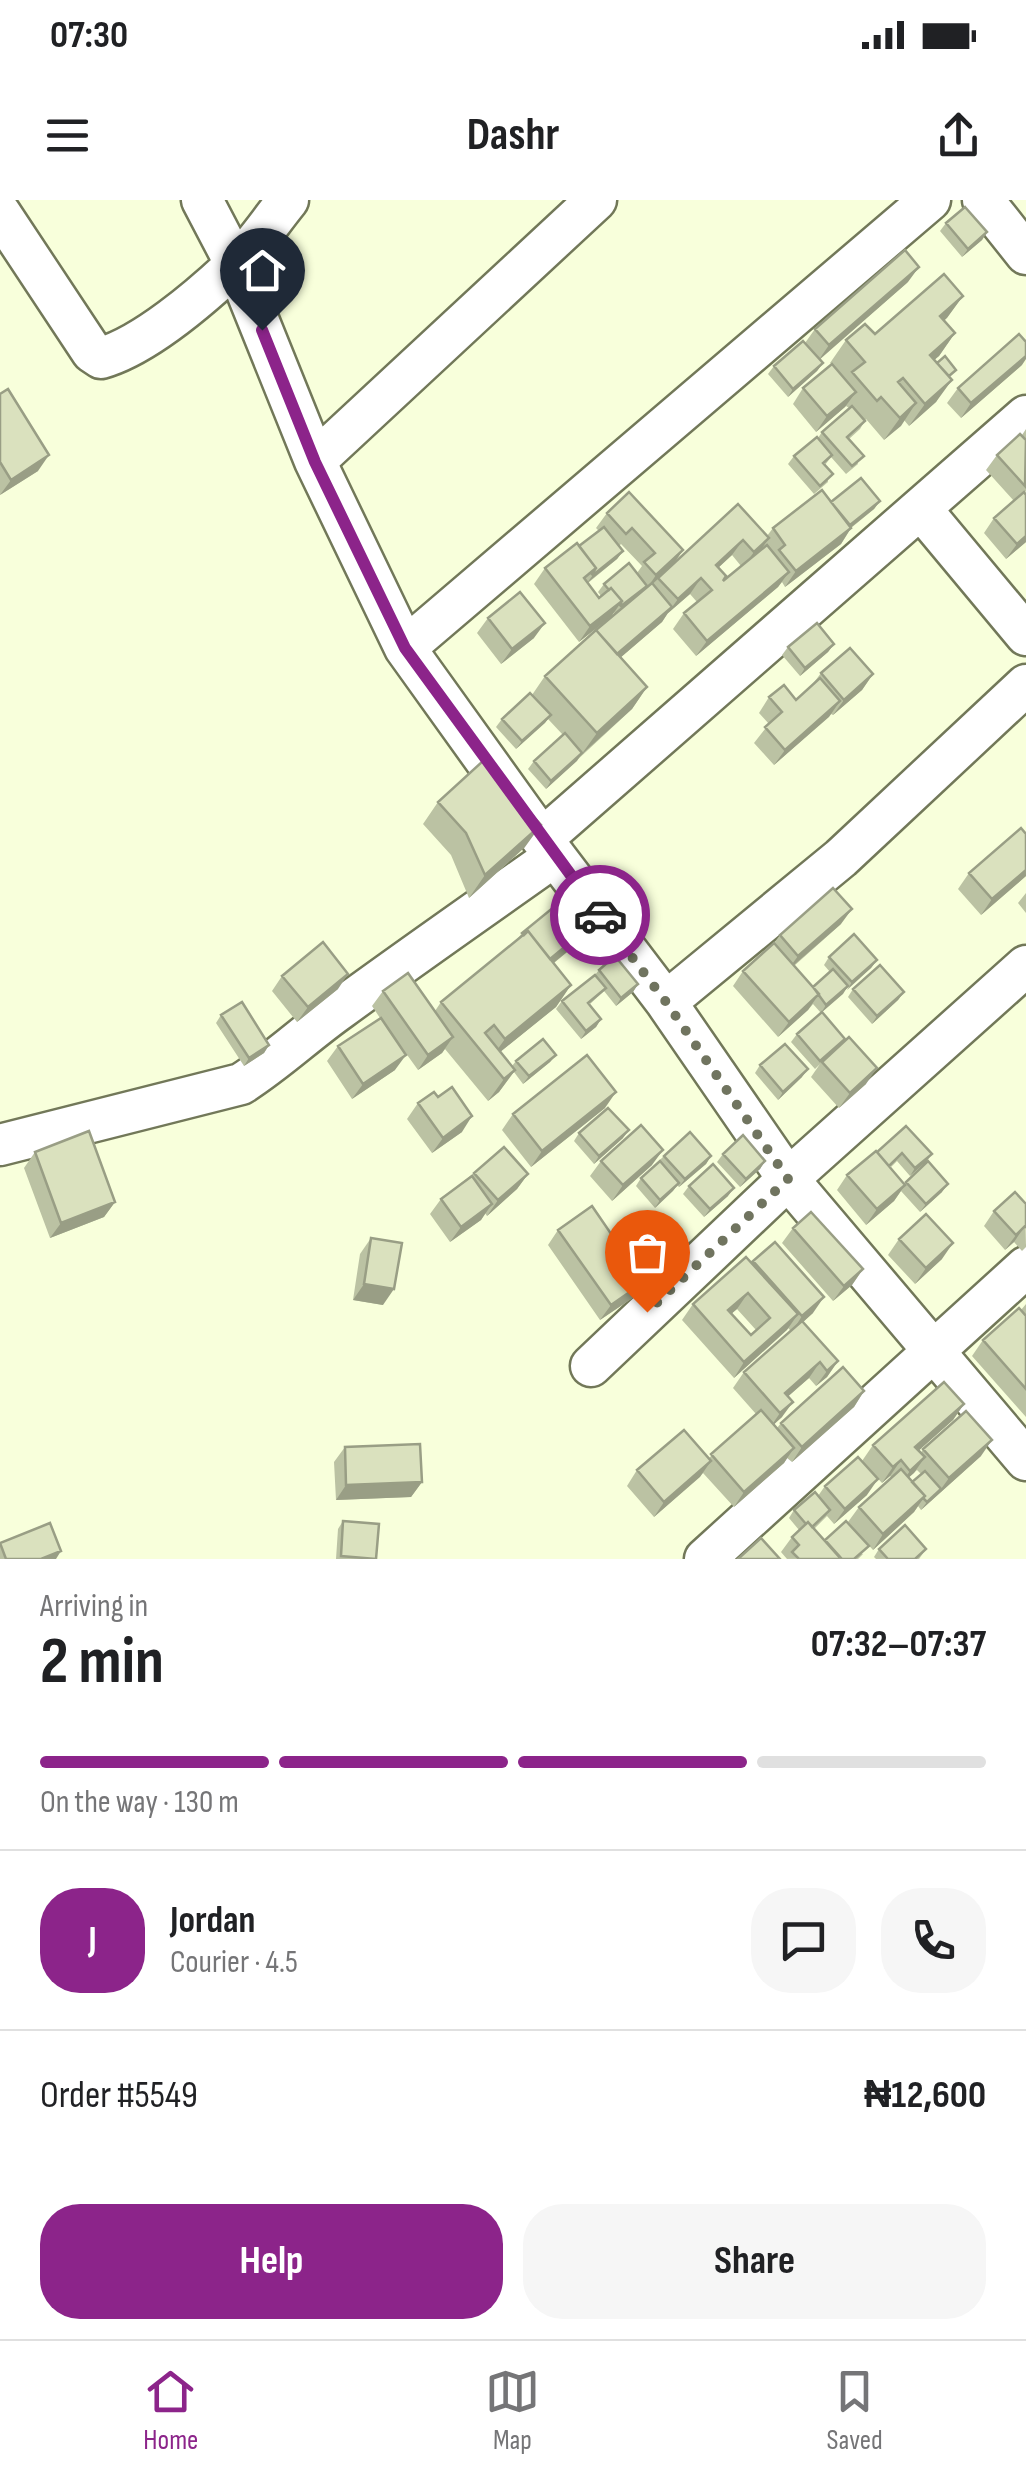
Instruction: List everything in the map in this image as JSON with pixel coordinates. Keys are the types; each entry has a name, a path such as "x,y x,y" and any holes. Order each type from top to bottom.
{"street":[{"path":"202,200 236,265 315,462 405,648 666,1002 788,1179 1026,1460"},
{"path":"0,213 92,352 101,358 116,354 161,325 236,265 288,200"},
{"path":"315,462 596,200"},
{"path":"405,648 930,200"},
{"path":"983,200 1026,254"},
{"path":"0,1144 241,1084 266,1068 548,847 1026,416"},
{"path":"921,510 1026,635"},
{"path":"666,1002 840,858 1026,686"},
{"path":"591,1366 788,1179 1026,966"},
{"path":"705,1559 1026,1267"}],"building":[{"path":"965,207 987,232 968,249 946,223"},
{"path":"905,250 919,267 829,345 815,329"},
{"path":"944,274 963,296 940,316 955,333 930,355 952,380 925,404 903,378 898,382 916,403 900,418 881,397 877,401 852,372 865,362 846,340 865,324 875,334"},
{"path":"1019,334 1026,342 1026,356 971,403 958,388"},
{"path":"803,341 823,363 793,389 774,366"},
{"path":"945,356 956,370 949,376 937,363"},
{"path":"832,364 856,392 827,416 803,388"},
{"path":"8,389 49,455 11,480 0,462 0,394"},
{"path":"852,406 865,421 847,437 864,456 852,466 822,432"},
{"path":"1020,434 1026,440 1025,486 997,455"},
{"path":"817,437 832,455 823,463 833,474 820,486 794,456"},
{"path":"861,478 880,501 850,525 831,502"},
{"path":"822,490 851,528 796,571 779,550 785,545 773,528"},
{"path":"629,492 683,550 656,575 644,562 655,553 632,528 626,534 607,513"},
{"path":"1024,492 1026,536 1017,544 994,518"},
{"path":"738,504 769,538 754,552 743,540 716,565 726,576 723,581 767,545 789,572 707,641 684,613 712,590 701,578 678,599 658,578"},
{"path":"604,527 623,551 593,575 596,568 579,546"},
{"path":"577,543 596,568 584,578 599,598 611,588 622,601 590,626 545,568"},
{"path":"629,563 647,586 621,606 622,601 604,584"},
{"path":"652,583 672,607 617,654 596,630"},
{"path":"520,592 545,623 512,649 488,618"},
{"path":"817,623 834,644 805,668 788,647"},
{"path":"596,630 647,687 597,733 545,676"},
{"path":"850,648 873,674 844,700 821,673"},
{"path":"820,678 840,701 785,750 765,727 782,712 769,697 784,685 796,700"},
{"path":"530,693 551,715 522,741 502,719"},
{"path":"565,733 582,753 551,781 534,761"},
{"path":"483,761 541,825 485,875 466,833 438,802"},
{"path":"1021,828 1026,834 1026,870 992,899 969,873"},
{"path":"833,888 852,909 798,956 780,935"},
{"path":"571,893 595,922 550,959 528,931 522,933"},
{"path":"528,931 571,985 505,1039 494,1025 485,1033 515,1070 504,1079 441,1002"},
{"path":"854,934 877,960 852,982 829,957"},
{"path":"323,942 348,974 308,1007 282,976"},
{"path":"774,943 819,994 789,1022 743,971"},
{"path":"615,956 638,984 621,998 599,970"},
{"path":"880,965 904,992 877,1016 853,989"},
{"path":"833,969 848,986 826,1005 813,987"},
{"path":"408,973 453,1037 428,1055 383,991"},
{"path":"595,975 606,988 588,1003 601,1019 586,1031 562,1001"},
{"path":"242,1002 269,1045 249,1058 221,1015"},
{"path":"822,1012 845,1039 820,1061 797,1034"},
{"path":"381,1018 406,1055 363,1084 338,1046"},
{"path":"849,1037 877,1068 850,1093 822,1062"},
{"path":"543,1039 556,1055 529,1076 516,1061"},
{"path":"785,1044 808,1069 783,1092 760,1065"},
{"path":"587,1055 616,1092 542,1151 513,1114"},
{"path":"452,1087 472,1116 443,1138 418,1103 434,1092 438,1097"},
{"path":"608,1108 629,1130 599,1156 579,1133"},
{"path":"641,1125 663,1150 623,1185 601,1161"},
{"path":"906,1126 932,1154 915,1168 902,1153 889,1166 877,1152"},
{"path":"89,1131 115,1202 61,1223 35,1152"},
{"path":"690,1132 711,1156 685,1179 664,1156"},
{"path":"743,1135 765,1161 746,1179 723,1154"},
{"path":"504,1147 528,1174 498,1200 474,1173"},
{"path":"876,1151 905,1185 877,1209 847,1175"},
{"path":"660,1161 679,1183 660,1200 641,1178"},
{"path":"928,1161 948,1184 926,1204 906,1182"},
{"path":"713,1164 734,1188 710,1209 689,1186"},
{"path":"472,1176 492,1204 461,1227 441,1199"},
{"path":"1015,1192 1026,1204 1026,1227 1016,1235 994,1211"},
{"path":"592,1206 644,1282 611,1305 558,1230"},
{"path":"811,1212 863,1269 844,1286 793,1228"},
{"path":"926,1214 953,1243 926,1268 899,1239"},
{"path":"371,1238 402,1243 394,1289 364,1284"},
{"path":"775,1242 824,1297 802,1316 753,1261"},
{"path":"746,1257 798,1314 744,1362 693,1304","holes":["748,1293 770,1318 751,1335 728,1310"]},
{"path":"1019,1308 1026,1316 1026,1389 983,1340"},
{"path":"802,1321 838,1361 827,1371 820,1362 785,1393 793,1402 780,1413 744,1372"},
{"path":"843,1367 864,1391 802,1447 781,1423"},
{"path":"944,1382 964,1404 915,1447 925,1457 910,1471 901,1460 893,1467 873,1445"},
{"path":"761,1410 794,1448 744,1492 711,1454"},
{"path":"966,1411 992,1440 949,1478 923,1449"},
{"path":"684,1430 711,1461 664,1502 637,1470"},
{"path":"420,1444 422,1482 346,1485 345,1447"},
{"path":"858,1457 878,1479 845,1509 825,1486"},
{"path":"901,1469 925,1496 883,1534 859,1507"},
{"path":"925,1471 941,1489 927,1502 912,1482"},
{"path":"815,1492 830,1510 812,1527 794,1510"},
{"path":"343,1521 379,1524 376,1559 341,1556"},
{"path":"846,1521 869,1546 854,1559 842,1559 825,1540"},
{"path":"808,1522 841,1559 799,1559 792,1552 799,1545 792,1537"},
{"path":"50,1523 61,1551 41,1559 6,1559 0,1543"},
{"path":"905,1525 926,1549 915,1559 888,1559 879,1549"},
{"path":"761,1538 780,1559 738,1559"}],"way so far":[{"path":"600,915 666,1002 788,1179 647,1312"}],"route":[{"path":"262,330 315,462 405,648 600,915"}]}
